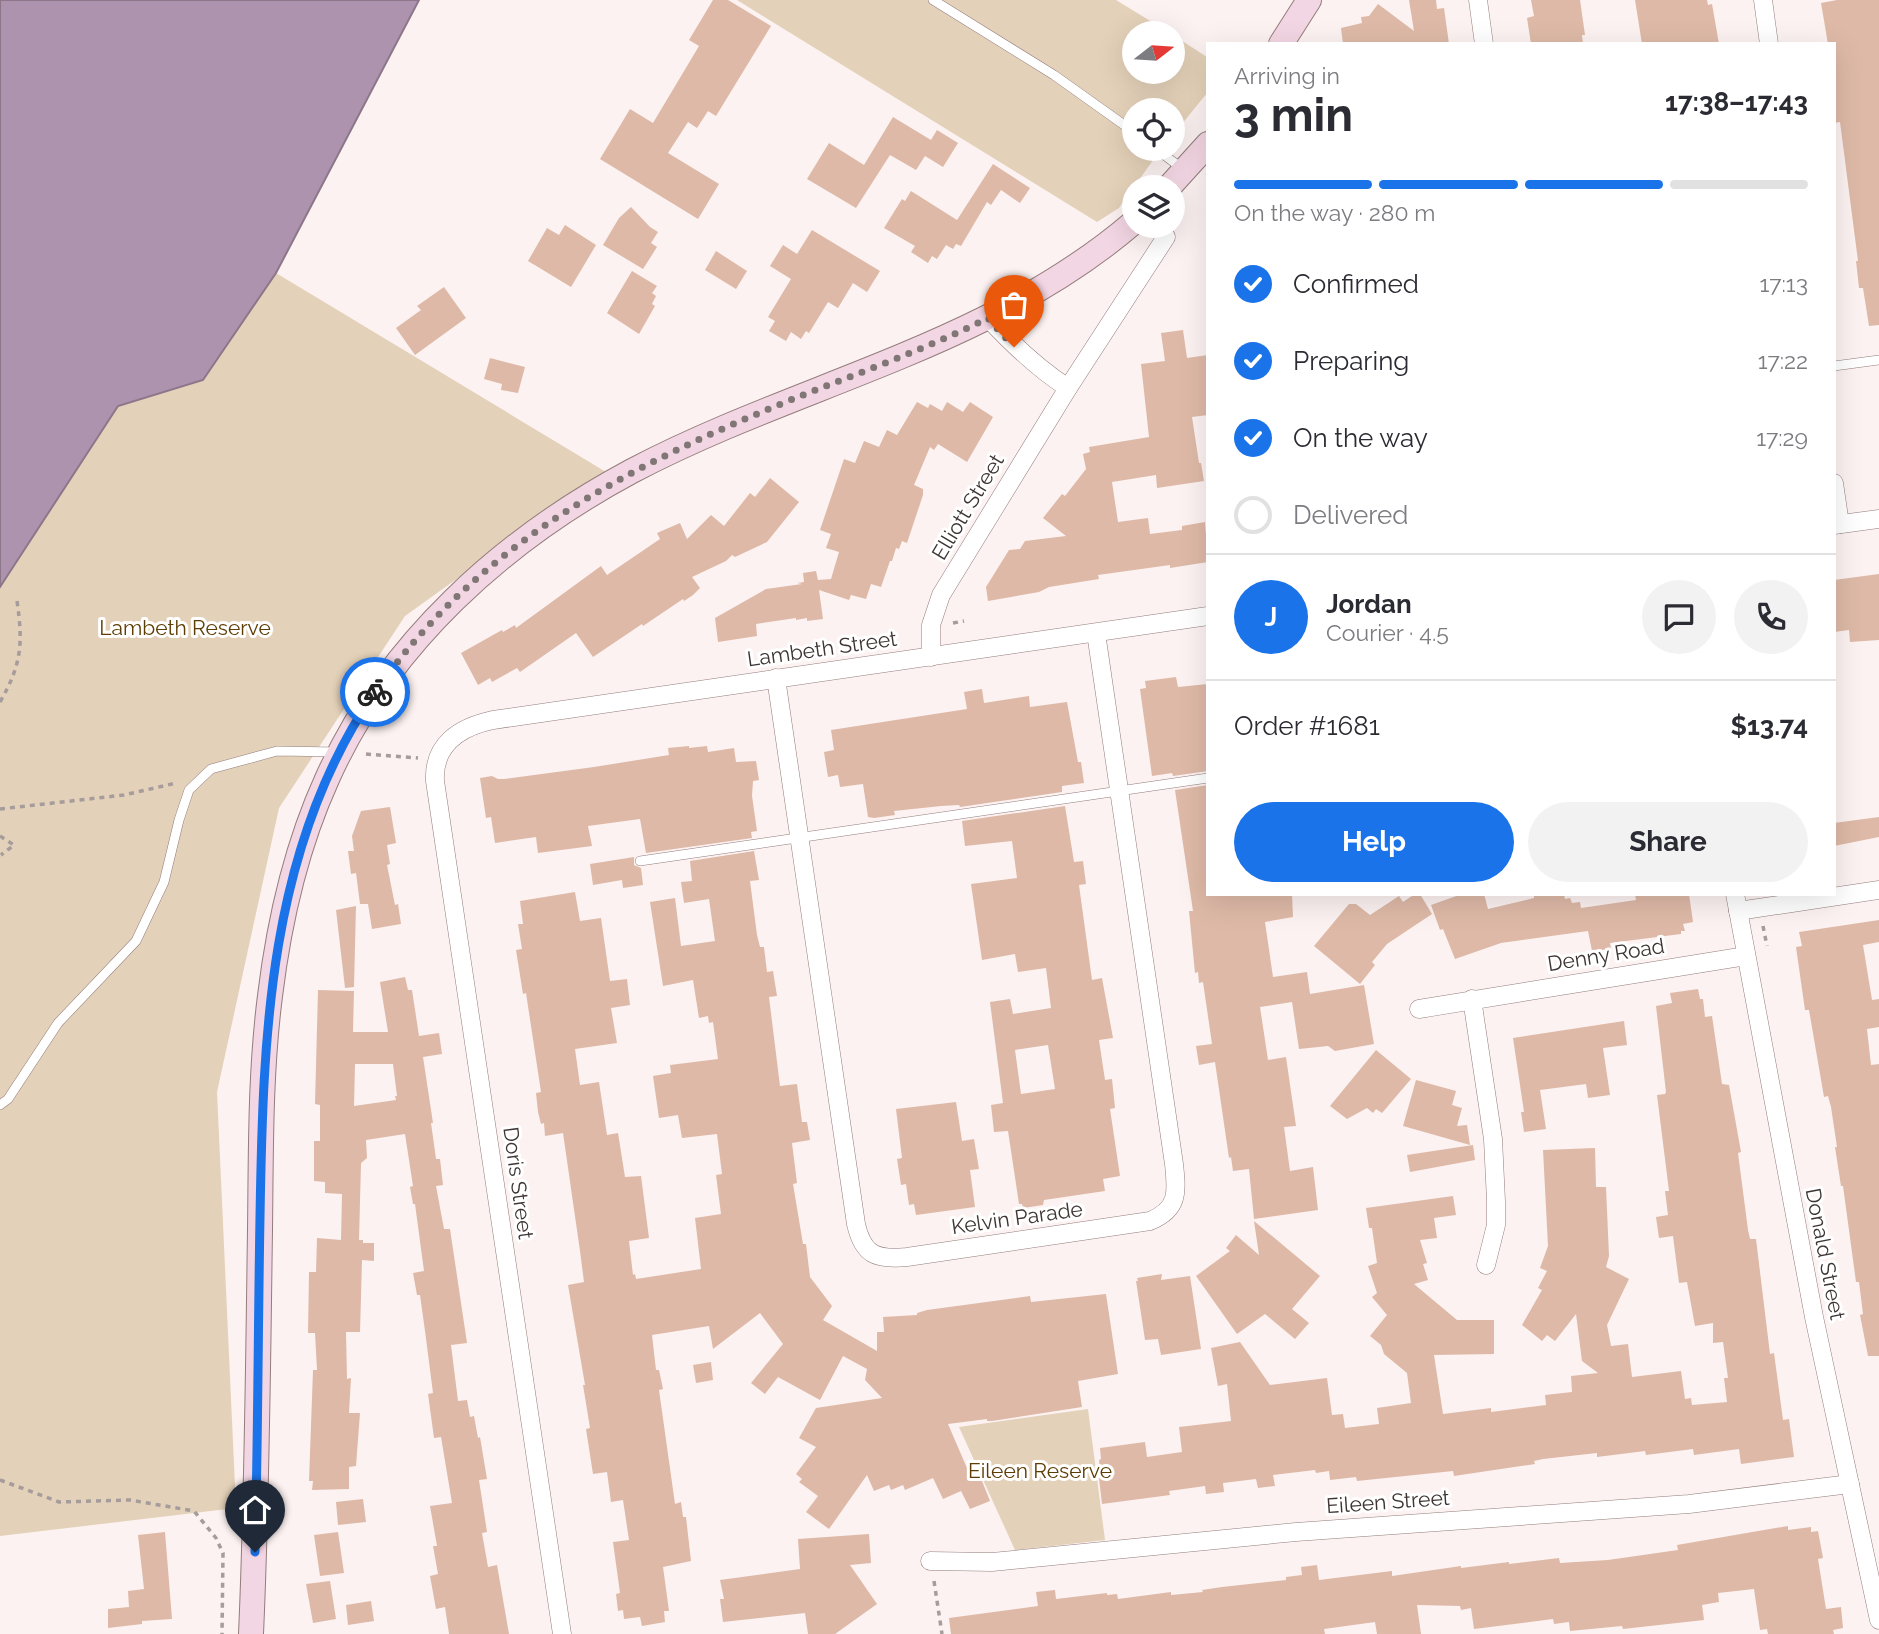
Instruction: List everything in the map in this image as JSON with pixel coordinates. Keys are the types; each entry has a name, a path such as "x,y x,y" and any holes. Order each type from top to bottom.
{"main road":[{"path":"1282,42 1309,0"},
{"path":"1181,175 1206,146"},
{"path":"251,1634 256,1509 262,1109 268,1018 281,928 296,864 316,805 340,752 380,685 422,633 470,584 561,513 619,478 684,446 922,349 988,318 1062,275 1122,231"}],"street":[{"path":"1478,0 1484,42"},
{"path":"1763,0 1769,42"},
{"name":"Elliott Street","path":"930,657 931,625 941,595 1068,388 1165,238"},
{"path":"988,318 1022,354 1068,388"},
{"path":"1837,525 1879,519"},
{"name":"Lambeth Street","path":"437,760 448,741 467,727 493,720 1206,617"},
{"name":"Kelvin Parade","path":"776,678 860,1240 868,1251 880,1257 894,1259 1135,1224 1162,1216 1171,1208 1175,1196 1174,1164 1096,633"},
{"name":"Doris Street","path":"437,760 435,781 562,1634"},
{"path":"1836,894 1879,890"},
{"path":"1737,903 1813,896"},
{"name":"Donald Street","path":"1737,903 1814,1317 1879,1620"},
{"name":"Denny Road","path":"1419,1009 1746,956"},
{"path":"1472,999 1493,1139 1496,1225 1486,1265"},
{"name":"Eileen Street","path":"930,1561 992,1562 1296,1532 1689,1504 1850,1484"}],"lane":[{"path":"933,0 1054,75 1122,123"},
{"path":"1836,366 1879,360"},
{"path":"0,1105 8,1099 58,1023 136,942 164,882 178,820 189,790 211,769 277,751 340,752"},
{"path":"640,861 1206,778"}],"path":[{"path":"0,702 20,653 22,635 17,601"},
{"path":"340,752 437,760"},
{"path":"0,808 124,795 183,781 211,769"},
{"path":"0,836 14,845 0,854"},
{"path":"0,1480 59,1502 130,1500 194,1511 216,1538 223,1553 222,1634"},
{"path":"930,1561 942,1634"}],"green space":[{"path":"737,0 1116,0 1150,21 1122,21 1122,84 1185,84 1185,43 1206,56 1206,94 1185,120 1185,98 1122,98 1122,161 1152,161 1142,175 1122,175 1122,204 1097,222"},
{"name":"Lambeth Reserve","path":"276,273 606,472 405,616 279,808 217,1092 236,1508 0,1536 0,587 118,406 150,396 265,277"},
{"name":"Eileen Reserve","path":"1088,1409 1105,1540 1015,1550 959,1427"}],"shaded area":[{"path":"0,0 419,0 276,273 203,380 118,406 0,587"}],"building":[{"path":"713,0 728,0 771,26 716,116 708,111 697,128 688,122 668,153 719,184 698,219 600,159 630,109 653,123 699,46 689,40"},
{"path":"1409,0 1436,0 1437,9 1444,8 1449,42 1343,42 1341,28 1362,23 1361,17 1369,16 1378,4 1414,31"},
{"path":"1531,0 1580,0 1585,35 1582,35 1583,42 1531,42 1527,18 1534,16"},
{"path":"1635,0 1707,0 1708,5 1712,4 1719,42 1642,42"},
{"path":"1837,0 1879,0 1879,325 1869,326 1863,288 1859,288 1840,122 1836,123 1836,42 1828,42 1821,3"},
{"path":"893,117 931,140 937,130 958,143 943,167 925,156 916,170 890,155 856,208 807,179 829,143 864,165"},
{"path":"993,164 1030,188 1020,203 1001,190 991,205 987,202 961,246 956,244 953,249 946,245 937,259 932,256 928,263 911,252 915,246 884,228 902,199 905,201 911,191 957,220"},
{"path":"631,207 658,232 651,243 657,247 643,269 603,245 619,218"},
{"path":"565,225 596,245 571,287 528,261 547,228 559,235"},
{"path":"812,230 880,271 867,292 853,283 838,308 828,302 809,333 806,331 801,339 791,332 786,341 769,331 775,321 768,317 791,279 770,266 783,245 797,254"},
{"path":"716,251 747,271 736,289 705,270"},
{"path":"632,271 657,286 652,293 656,296 652,304 655,306 639,334 607,313"},
{"path":"444,287 466,318 415,355 396,328 421,310 417,306"},
{"path":"1183,330 1187,358 1206,355 1206,415 1192,417 1204,481 1157,488 1156,475 1112,482 1118,522 1148,518 1150,534 1182,530 1182,526 1205,522 1206,562 1098,575 1099,579 988,601 986,587 1009,550 1020,549 1025,541 1066,536 1043,518 1086,469 1083,454 1090,452 1089,447 1149,437 1141,364 1165,361 1161,333"},
{"path":"490,358 525,367 518,393 501,390 502,384 484,379"},
{"path":"917,402 928,408 930,404 942,411 947,402 963,412 970,402 993,417 967,462 938,444 934,450 930,447 914,485 923,489 923,495 907,543 902,541 899,549 896,548 881,587 871,584 866,599 851,595 849,600 819,590 823,619 807,621 807,618 796,618 756,624 757,636 718,642 715,618 766,589 802,584 797,583 804,582 803,573 816,571 818,580 831,579 839,552 826,548 831,534 820,530 844,459 855,463 864,441 879,447 887,430 897,435"},
{"path":"770,478 799,502 767,542 735,557 732,555 726,561 692,577 700,588 693,595 643,626 642,624 593,657 576,633 520,672 517,668 492,682 490,678 478,685 461,653 502,630 503,632 515,625 516,628 601,566 607,575 660,539 657,533 680,523 687,539 711,515 724,526 750,493 755,497"},
{"path":"1879,574 1879,640 1850,642 1849,630 1836,632 1836,580"},
{"path":"1176,677 1178,687 1206,684 1206,771 1152,776 1140,689 1146,688 1145,681"},
{"path":"982,689 984,703 1029,696 1030,707 1067,702 1084,783 1062,786 1062,792 960,807 941,806 894,811 895,815 874,818 868,817 863,784 840,787 838,775 828,777 824,752 834,750 831,730 967,709 964,692"},
{"path":"707,746 708,752 734,748 736,762 756,761 759,780 753,781 752,796 757,831 751,832 752,838 646,853 640,819 588,826 592,846 538,853 536,837 495,843 491,817 486,818 480,778 492,776 504,779 594,767 669,755 668,748"},
{"path":"1206,785 1206,896 1292,896 1293,917 1265,922 1273,977 1307,972 1310,994 1364,985 1374,1044 1335,1051 1328,1046 1299,1049 1292,1002 1260,1007 1268,1060 1286,1057 1296,1126 1284,1127 1290,1171 1313,1167 1318,1210 1254,1219 1249,1169 1233,1171 1215,1062 1199,1065 1196,1046 1212,1044 1203,982 1199,983 1198,972 1195,973 1189,911 1193,911 1175,790"},
{"path":"1065,806 1074,862 1083,861 1086,884 1079,885 1092,980 1102,978 1113,1038 1099,1040 1105,1080 1112,1079 1115,1108 1110,1109 1120,1176 1103,1179 1105,1191 1044,1200 1043,1205 1023,1208 1022,1204 1019,1204 1008,1131 994,1132 991,1105 1003,1103 990,1002 1010,999 1013,1014 1051,1008 1046,968 1018,972 1015,954 982,960 971,884 1017,878 1012,841 965,846 962,821","holes":["1048,1045 1055,1089 1021,1094 1015,1050"]},
{"path":"390,807 396,843 387,845 390,864 387,865 401,924 372,929 368,904 360,904 356,873 351,874 348,851 354,851 352,836 361,811"},
{"path":"1879,817 1879,837 1836,846 1836,823"},
{"path":"754,851 759,880 750,881 757,935 760,947 764,947 767,972 773,971 777,996 769,997 780,1086 797,1084 802,1122 807,1122 810,1140 792,1143 797,1183 793,1184 810,1277 832,1306 823,1320 877,1351 877,1332 884,1332 883,1317 917,1315 927,1310 1030,1296 1031,1302 1106,1294 1118,1374 1078,1381 1082,1407 992,1421 987,1419 948,1424 970,1475 978,1471 990,1501 970,1509 961,1491 943,1499 933,1478 905,1490 903,1485 891,1490 889,1485 874,1491 867,1475 829,1529 806,1512 818,1496 799,1482 802,1479 796,1474 816,1447 799,1438 816,1408 882,1398 865,1380 867,1369 843,1356 820,1400 778,1377 765,1394 751,1383 783,1344 760,1313 713,1349 709,1326 652,1335 656,1370 659,1370 663,1389 659,1390 675,1504 681,1502 683,1517 686,1517 691,1561 663,1567 669,1611 664,1611 665,1622 642,1626 640,1617 624,1619 623,1610 618,1611 616,1594 620,1593 613,1542 629,1540 623,1500 611,1502 607,1472 593,1474 586,1429 590,1428 585,1385 568,1285 584,1282 563,1133 545,1136 544,1123 541,1124 538,1112 536,1093 541,1092 526,993 523,994 516,950 522,949 518,924 523,924 520,901 575,892 580,921 601,918 610,981 627,979 630,1005 611,1008 617,1043 575,1049 580,1085 599,1082 607,1135 618,1133 625,1177 641,1176 649,1238 629,1241 633,1275 635,1274 636,1279 701,1269 695,1218 721,1214 716,1175 722,1174 717,1134 682,1138 678,1115 659,1118 653,1076 671,1073 670,1065 718,1059 713,1022 709,1023 708,1016 699,1018 693,980 663,986 650,902 675,898 681,946 715,941 709,899 684,903 681,882 692,881 690,861"},
{"path":"634,857 634,865 641,868 643,885 623,888 622,880 593,885 590,864"},
{"path":"1399,896 1403,902 1412,896 1421,896 1432,914 1387,944 1372,962 1375,965 1360,984 1314,946 1349,904 1356,904 1370,915"},
{"path":"1456,896 1485,896 1488,909 1534,896 1564,896 1565,899 1570,898 1572,903 1580,902 1581,908 1636,900 1635,896 1689,896 1693,922 1683,924 1685,931 1681,931 1681,934 1610,943 1611,949 1592,951 1588,931 1501,943 1455,959 1431,905"},
{"path":"356,906 354,987 345,988 336,910"},
{"path":"1879,920 1879,942 1863,945 1872,1000 1879,999 1879,1027 1867,1029 1871,1065 1879,1064 1879,1356 1868,1356 1831,1107 1828,1096 1824,1097 1809,1010 1805,1010 1796,947 1802,946 1799,932"},
{"path":"405,977 408,990 412,990 419,1036 439,1033 442,1054 423,1057 436,1159 440,1159 443,1185 436,1186 444,1229 450,1229 467,1343 451,1345 458,1401 467,1400 470,1417 474,1416 478,1438 480,1437 487,1479 479,1480 487,1532 482,1533 488,1567 497,1565 509,1634 449,1634 445,1607 436,1609 430,1576 438,1574 433,1546 437,1546 430,1506 452,1503 441,1437 434,1438 428,1394 433,1393 420,1295 417,1295 413,1273 424,1271 415,1204 410,1187 413,1186 405,1134 366,1140 367,1158 361,1163 359,1240 363,1240 363,1243 374,1243 374,1261 362,1260 360,1332 346,1332 347,1379 351,1378 349,1413 360,1413 356,1466 349,1467 349,1489 312,1490 313,1481 309,1481 313,1370 317,1370 315,1333 308,1333 309,1272 316,1272 317,1238 341,1240 342,1194 325,1193 325,1182 314,1181 314,1141 320,1141 320,1105 315,1104 318,990 354,991 353,1032 388,1032 380,982","holes":["355,1064 393,1064 396,1100 354,1106"]},
{"path":"1698,989 1700,999 1703,999 1705,1017 1712,1016 1722,1084 1729,1085 1741,1152 1738,1153 1748,1230 1750,1239 1756,1239 1770,1354 1774,1353 1783,1420 1789,1419 1794,1457 1741,1464 1739,1449 1694,1455 1693,1449 1646,1455 1645,1451 1597,1457 1597,1453 1543,1459 1534,1461 1535,1464 1454,1476 1453,1471 1357,1481 1356,1477 1330,1480 1329,1471 1316,1473 1315,1470 1273,1475 1275,1486 1258,1488 1256,1479 1223,1483 1224,1492 1206,1494 1205,1486 1169,1491 1170,1495 1102,1504 1098,1470 1100,1448 1145,1442 1147,1457 1182,1452 1179,1427 1231,1421 1227,1384 1218,1386 1211,1348 1240,1342 1270,1385 1327,1378 1332,1415 1343,1414 1345,1428 1379,1424 1377,1408 1411,1403 1407,1373 1384,1354 1381,1345 1370,1336 1387,1315 1372,1297 1377,1293 1368,1266 1377,1263 1366,1208 1453,1196 1456,1215 1434,1218 1437,1238 1420,1240 1427,1263 1423,1264 1428,1280 1414,1284 1457,1320 1494,1320 1494,1354 1434,1355 1443,1414 1491,1408 1491,1412 1546,1405 1545,1395 1572,1392 1571,1376 1598,1373 1582,1361 1576,1314 1555,1341 1547,1335 1542,1341 1522,1325 1542,1290 1538,1288 1547,1271 1540,1268 1548,1246 1543,1150 1595,1148 1596,1187 1606,1187 1609,1256 1606,1267 1629,1279 1607,1325 1611,1346 1628,1344 1632,1377 1681,1371 1685,1399 1691,1398 1692,1405 1727,1402 1724,1378 1728,1378 1723,1342 1713,1343 1713,1323 1695,1326 1687,1282 1679,1283 1673,1236 1659,1238 1656,1217 1668,1215 1665,1191 1669,1191 1657,1095 1666,1092 1656,1006 1672,1003 1670,993"},
{"path":"1624,1021 1627,1045 1603,1048 1610,1095 1588,1098 1586,1084 1540,1090 1546,1129 1524,1132 1521,1112 1524,1112 1513,1038"},
{"path":"1376,1050 1411,1079 1382,1113 1376,1109 1373,1113 1367,1108 1347,1119 1330,1106"},
{"path":"1416,1080 1456,1091 1452,1105 1462,1108 1457,1126 1467,1125 1470,1145 1403,1126"},
{"path":"956,1102 962,1141 974,1139 979,1169 970,1170 975,1207 916,1215 914,1204 909,1205 906,1184 901,1185 897,1159 902,1158 896,1109"},
{"path":"1473,1145 1475,1160 1410,1172 1407,1155"},
{"path":"1254,1221 1320,1276 1292,1309 1309,1323 1295,1339 1265,1314 1237,1334 1196,1276 1230,1251 1226,1248 1236,1235 1259,1255"},
{"path":"1162,1274 1161,1280 1190,1276 1201,1349 1161,1355 1158,1339 1145,1340 1136,1281 1137,1278"},
{"path":"711,1362 713,1380 696,1383 693,1365"},
{"path":"363,1499 366,1522 338,1525 336,1502"},
{"path":"1788,1526 1788,1530 1811,1527 1811,1532 1818,1531 1823,1558 1818,1559 1826,1609 1841,1607 1843,1628 1833,1630 1834,1634 1768,1634 1767,1629 1760,1630 1754,1589 1718,1593 1719,1602 1702,1605 1704,1620 1623,1629 1622,1626 1570,1631 1569,1622 1554,1624 1553,1619 1474,1629 1471,1608 1461,1610 1460,1606 1417,1605 1421,1634 1377,1634 1375,1622 1324,1629 1325,1634 951,1634 949,1618 1038,1606 1036,1592 1055,1590 1056,1599 1107,1593 1117,1594 1118,1599 1171,1592 1171,1595 1203,1592 1202,1590 1286,1580 1286,1577 1302,1575 1301,1567 1317,1565 1319,1580 1392,1571 1392,1576 1461,1566 1559,1558 1560,1563 1608,1560 1678,1550 1677,1545"},
{"path":"165,1532 172,1619 142,1621 142,1624 108,1628 108,1609 129,1607 128,1591 144,1589 138,1535"},
{"path":"338,1532 344,1573 320,1576 314,1535"},
{"path":"869,1534 871,1563 850,1565 877,1604 835,1634 808,1634 805,1613 723,1622 720,1599 724,1599 720,1580 800,1569 798,1539"},
{"path":"330,1581 336,1619 313,1623 306,1584"},
{"path":"371,1601 374,1621 348,1625 346,1605"}],"way so far":[{"path":"375,692 422,633 470,584 561,513 631,472 741,421 903,357 988,318 1014,347"}],"route":[{"path":"255,1552 262,1115 270,997 287,898 305,833 327,778 375,692"}]}
